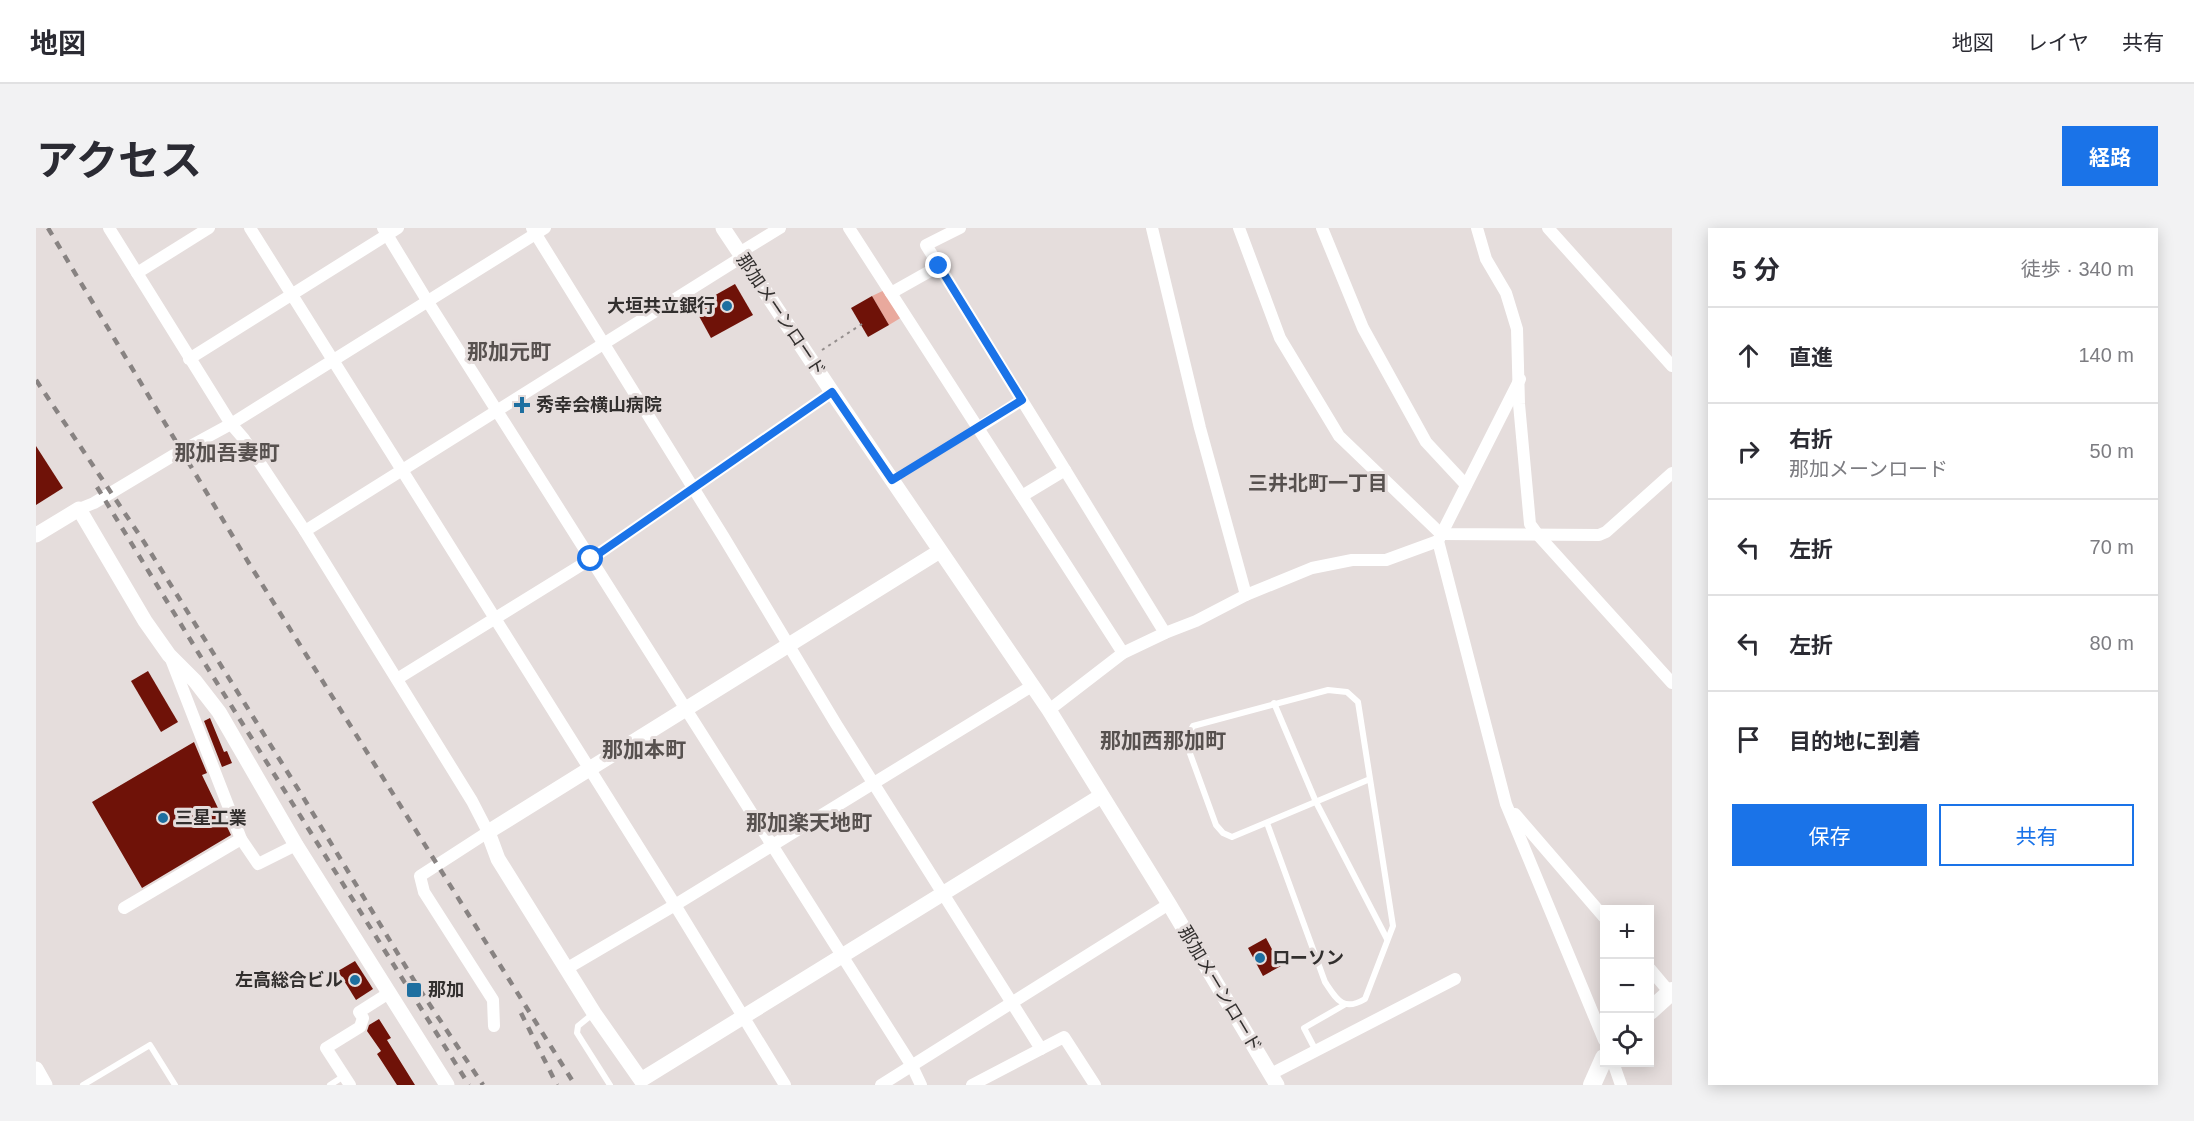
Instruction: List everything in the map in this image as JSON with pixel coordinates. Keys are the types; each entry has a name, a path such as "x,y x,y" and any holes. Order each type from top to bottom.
{"main road":[{"path":"1654,1008 1672,993"},
{"path":"1592,1085 1601,1067"}],"street":[{"path":"109,228 189,359 305,531 397,679 472,801 488,832 498,859 639,1083 742,1016 1101,796"},
{"path":"137,273 209,228"},
{"path":"250,228 675,905 785,1085"},
{"name":"那加メーンロード","path":"723,228 1049,710 1274,1080"},
{"path":"305,531 604,344 780,228"},
{"path":"849,228 1123,653"},
{"path":"960,228 926,244 1165,633"},
{"path":"1152,228 1200,428 1246,595"},
{"path":"1239,228 1280,338 1339,436 1439,538 1506,804 1600,1028"},
{"path":"1322,228 1363,327 1426,442 1466,485"},
{"path":"1477,228 1486,259 1506,292 1517,329 1519,404 1530,524 1672,683"},
{"path":"1548,228 1672,366"},
{"path":"189,359 389,230 428,302 842,954 912,1066 921,1085"},
{"path":"36,535 231,424 428,302 538,230 604,344 836,724 1041,1049"},
{"path":"891,293 939,266"},
{"path":"1439,538 1520,379"},
{"path":"397,679 496,620 591,559 832,392"},
{"path":"978,428 1022,400"},
{"path":"1022,496 1065,470"},
{"path":"1049,710 1123,653 1196,621 1246,595 1312,568 1352,560 1386,560 1439,538 1599,535 1606,532 1672,473"},
{"path":"79,509 145,621 170,655 195,681 219,712 296,845 447,1085"},
{"path":"494,1026 493,1000 424,892 420,876 940,551"},
{"path":"170,655 241,839 258,864 296,845"},
{"path":"566,969 675,905 1032,686"},
{"path":"1506,804 1600,911"},
{"path":"124,908 241,839"},
{"path":"881,1085 1169,904"},
{"path":"1654,973 1672,993"},
{"path":"1274,1080 1316,1051 1455,979"},
{"path":"347,1080 326,1048 360,1027 363,1018 359,1012 389,993"},
{"path":"972,1085 1064,1037 1095,1085"},
{"path":"1615,1067 1621,1085"},
{"path":"36,1070 45,1085"}],"lane":[{"path":"1316,1051 1304,1028 1344,1005 1355,1005 1365,999 1393,926 1358,702 1347,692 1328,690 1193,726 1188,735 1188,748 1216,825 1223,833 1233,837 1370,779"},
{"path":"1274,703 1316,802 1387,939"},
{"path":"1267,823 1325,982 1336,999 1344,1005"},
{"path":"594,1013 578,1026 577,1033 610,1085"},
{"path":"82,1085 150,1045 175,1085"},
{"path":"330,1085 347,1080"}],"path":[{"path":"809,358 862,324"},
{"path":"892,480 978,428"}],"shaded area":[{"path":"889,288 907,314 889,325 872,296"}],"building":[{"path":"735,284 753,315 711,338 694,307"},
{"path":"872,296 889,325 868,337 851,308"},
{"path":"36,446 63,488 36,505"},
{"path":"148,671 178,722 161,732 131,681"},
{"path":"210,718 224,752 227,751 232,763 222,767 204,721"},
{"name":"三星工業","path":"194,742 207,773 202,775 231,835 142,888 92,802"},
{"path":"1266,938 1281,966 1263,976 1248,948"},
{"name":"左高総合ビル","path":"355,961 373,989 356,1000 338,971"},
{"path":"379,1019 391,1038 387,1040 415,1085 397,1085 377,1054 381,1051 367,1031 369,1025"}],"railway":[{"path":"48,228 250,565 575,1085"},
{"path":"36,380 144,542 418,987 483,1085"},
{"path":"97,487 469,1085"},
{"path":"521,1013 557,1085"}],"place":[{"name":"大垣共立銀行","path":"727,306"},
{"name":"秀幸会横山病院","path":"522,405"},
{"name":"三星工業","path":"163,818"},
{"name":"ローソン","path":"1260,958"},
{"name":"左高総合ビル","path":"355,980"},
{"name":"那加","path":"414,990"}],"district":[{"name":"那加元町","path":"509,352"},
{"name":"那加吾妻町","path":"227,453"},
{"name":"三井北町一丁目","path":"1318,483"},
{"name":"那加西那加町","path":"1163,741"},
{"name":"那加本町","path":"644,750"},
{"name":"那加楽天地町","path":"809,823"}],"route":[{"path":"591,559 832,392 892,480 1022,400 939,266"}]}
